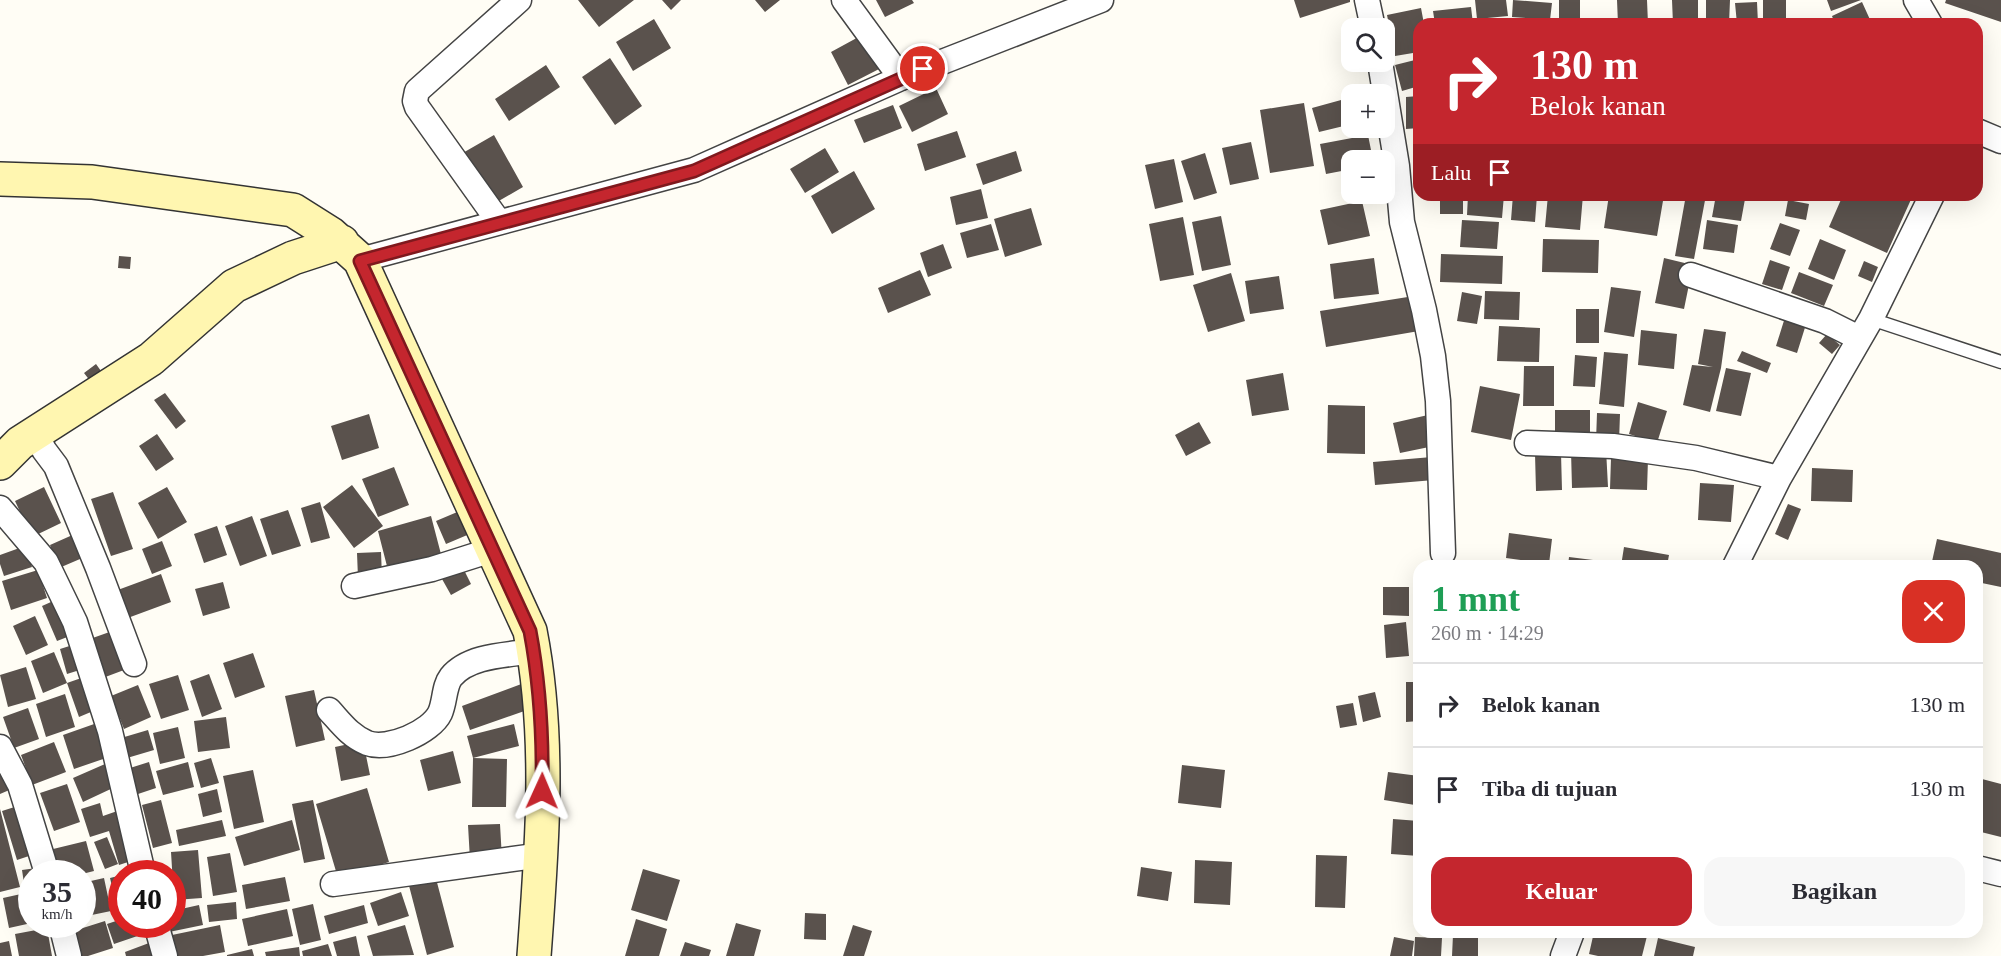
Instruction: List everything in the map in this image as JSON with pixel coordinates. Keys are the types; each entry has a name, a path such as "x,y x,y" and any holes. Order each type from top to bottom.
{"street":[{"path":"499,222 415,101 417,91 519,0"},
{"path":"844,0 901,78"},
{"path":"46,450 234,286 292,258 351,251 499,222 694,171 901,78 1101,0"},
{"path":"1367,0 1371,18"},
{"path":"1916,0 1926,18"},
{"path":"1382,72 1397,166 1402,222 1433,356 1438,401 1443,553"},
{"path":"1983,134 2001,141"},
{"path":"0,179 92,182 293,210 351,251 530,631 543,749 542,855 534,956"},
{"path":"1738,560 1779,478 1865,328 1929,201"},
{"path":"1691,275 1825,321 1865,328"},
{"path":"1527,443 1613,446 1696,458 1779,478"},
{"path":"0,463 20,444 46,450"},
{"path":"46,450 98,568 134,664"},
{"path":"8,516 45,562 75,622 110,731 140,860"},
{"path":"354,586 432,568 492,550"},
{"path":"329,710 349,733 370,744 393,743 417,735 440,714 450,678 463,668 479,660 534,651"},
{"path":"0,747 20,785 43,860"},
{"path":"333,884 542,855"},
{"path":"1983,870 2001,874"},
{"path":"64,938 69,956"},
{"path":"160,938 165,956"},
{"path":"1563,956 1570,938"}],"lane":[{"path":"1865,328 2001,362"}],"building":[{"path":"578,0 634,0 599,27"},
{"path":"662,0 681,0 671,10"},
{"path":"755,0 780,0 765,12"},
{"path":"876,0 912,0 914,3 885,17"},
{"path":"1294,0 1350,0 1350,2 1300,18"},
{"path":"1475,0 1506,0 1508,16 1477,18"},
{"path":"1513,0 1552,3 1550,18 1512,17"},
{"path":"1559,0 1580,0 1580,18 1559,18"},
{"path":"1617,0 1647,0 1648,18 1618,18"},
{"path":"1672,0 1698,0 1698,18 1673,18"},
{"path":"1706,0 1730,0 1729,18 1706,18"},
{"path":"1763,0 1786,0 1786,18 1763,18"},
{"path":"1827,0 1861,0 1831,11"},
{"path":"1946,0 2001,0 2001,22 1945,3"},
{"path":"1757,2 1758,18 1736,18 1735,3"},
{"path":"1862,2 1869,18 1833,18 1832,16"},
{"path":"1471,7 1472,18 1434,18 1433,11"},
{"path":"1421,8 1423,18 1413,18 1413,53 1395,56 1395,18 1388,18 1387,15"},
{"path":"654,19 671,48 633,71 616,42"},
{"path":"864,34 881,68 848,85 831,52"},
{"path":"610,58 642,106 615,125 582,77"},
{"path":"1413,60 1413,88 1402,91 1395,65"},
{"path":"546,65 560,87 509,121 495,99"},
{"path":"936,88 948,114 912,132 899,106"},
{"path":"1413,96 1413,128 1406,129 1406,97"},
{"path":"1341,100 1341,127 1319,132 1312,108"},
{"path":"1304,103 1314,166 1270,173 1260,110"},
{"path":"893,105 902,128 864,143 854,120"},
{"path":"957,131 966,157 925,171 917,144"},
{"path":"494,135 523,187 490,206 461,154"},
{"path":"1352,138 1369,138 1371,150 1341,150 1341,171 1326,174 1320,144"},
{"path":"1251,142 1259,179 1230,185 1222,148"},
{"path":"825,148 839,172 805,193 790,169"},
{"path":"1016,151 1022,171 983,185 976,164"},
{"path":"1205,153 1217,193 1194,200 1181,161"},
{"path":"1174,159 1183,202 1155,209 1145,165"},
{"path":"854,171 875,209 832,234 811,196"},
{"path":"981,189 988,218 956,225 950,197"},
{"path":"1440,201 1463,201 1463,214 1440,214"},
{"path":"1468,201 1503,201 1502,218 1467,215"},
{"path":"1513,201 1537,201 1535,222 1511,220"},
{"path":"1547,201 1582,201 1580,230 1545,227"},
{"path":"1608,201 1663,201 1657,236 1604,228"},
{"path":"1685,201 1705,201 1694,259 1675,256"},
{"path":"1715,201 1745,201 1741,221 1712,217"},
{"path":"1788,201 1809,204 1806,220 1785,216"},
{"path":"1840,201 1910,201 1887,253 1829,227"},
{"path":"1348,204 1363,204 1370,236 1328,245 1320,210"},
{"path":"1031,208 1042,245 1005,257 994,219"},
{"path":"1221,216 1231,265 1202,271 1192,222"},
{"path":"1183,217 1194,275 1160,281 1149,224"},
{"path":"1462,220 1499,222 1497,249 1460,247"},
{"path":"1707,220 1738,225 1734,253 1703,249"},
{"path":"1780,223 1800,230 1790,256 1770,249"},
{"path":"991,224 999,250 967,258 960,233"},
{"path":"1543,239 1599,240 1598,273 1542,272"},
{"path":"1820,239 1846,250 1834,280 1808,269"},
{"path":"943,244 952,268 928,277 920,253"},
{"path":"1441,254 1503,256 1502,284 1440,282"},
{"path":"119,256 131,257 130,269 118,268"},
{"path":"1374,258 1379,294 1334,299 1330,264"},
{"path":"1664,258 1693,265 1684,309 1655,303"},
{"path":"1770,260 1790,267 1782,290 1762,284"},
{"path":"1864,261 1878,267 1872,282 1858,276"},
{"path":"920,270 931,295 888,313 878,288"},
{"path":"1799,272 1833,285 1824,306 1791,293"},
{"path":"1231,273 1245,321 1208,332 1193,285"},
{"path":"1279,276 1284,309 1250,314 1245,281"},
{"path":"1611,287 1641,291 1634,337 1604,332"},
{"path":"1485,291 1520,292 1519,320 1484,319"},
{"path":"1462,292 1482,296 1477,324 1457,321"},
{"path":"1414,296 1419,331 1326,347 1320,311"},
{"path":"1576,309 1599,309 1599,343 1576,343"},
{"path":"1787,311 1808,318 1797,353 1776,346"},
{"path":"1499,326 1540,328 1539,362 1497,361"},
{"path":"1704,329 1726,332 1721,368 1710,412 1683,405 1692,365 1713,367 1698,364"},
{"path":"1641,330 1677,334 1674,369 1638,365"},
{"path":"1827,334 1840,345 1832,354 1819,343"},
{"path":"1742,351 1771,363 1767,373 1737,361"},
{"path":"1604,352 1628,354 1624,407 1599,404"},
{"path":"1575,355 1597,357 1595,387 1573,386"},
{"path":"96,364 106,378 94,386 84,373"},
{"path":"1524,366 1554,366 1554,406 1523,406"},
{"path":"1726,368 1751,373 1741,416 1716,411"},
{"path":"1283,373 1289,410 1252,416 1246,380"},
{"path":"1480,386 1520,394 1511,440 1471,432"},
{"path":"165,393 186,421 176,429 154,400"},
{"path":"1638,402 1667,411 1657,443 1629,434"},
{"path":"1328,405 1365,406 1365,454 1327,453"},
{"path":"1555,410 1590,410 1590,441 1555,441"},
{"path":"1597,413 1620,414 1619,442 1596,441"},
{"path":"369,414 379,448 342,460 331,426"},
{"path":"1428,415 1434,446 1400,453 1393,423"},
{"path":"1199,422 1211,443 1186,456 1175,435"},
{"path":"157,434 174,459 156,471 139,446"},
{"path":"1606,449 1608,487 1572,488 1571,451"},
{"path":"1561,453 1562,490 1536,491 1535,454"},
{"path":"1432,457 1434,480 1375,485 1373,462"},
{"path":"1611,458 1648,459 1647,490 1610,489"},
{"path":"394,467 409,505 378,517 362,479"},
{"path":"1812,468 1853,470 1852,502 1811,501"},
{"path":"1700,483 1734,485 1731,522 1698,520"},
{"path":"352,485 383,526 354,548 323,507"},
{"path":"44,487 61,523 32,537 15,501"},
{"path":"167,487 187,522 158,539 138,503"},
{"path":"113,492 133,549 111,556 91,499"},
{"path":"320,502 330,538 311,543 301,508"},
{"path":"1788,504 1801,509 1788,540 1775,534"},
{"path":"288,510 301,546 272,555 260,519"},
{"path":"462,510 472,533 446,544 436,521"},
{"path":"252,516 267,556 240,566 225,526"},
{"path":"431,516 442,558 389,574 378,531"},
{"path":"217,526 227,555 204,563 194,534"},
{"path":"77,533 87,556 59,568 50,545"},
{"path":"1509,533 1552,539 1549,560 1506,558"},
{"path":"1937,539 2001,553 2001,587 1983,583 1983,560 1932,560"},
{"path":"162,541 172,566 152,574 142,549"},
{"path":"25,546 32,567 4,576 0,555"},
{"path":"1624,547 1669,555 1668,560 1622,560"},
{"path":"381,552 382,577 358,578 357,553"},
{"path":"1569,557 1593,560 1569,560"},
{"path":"463,568 471,584 451,595 442,579"},
{"path":"38,570 47,598 11,610 2,581"},
{"path":"161,574 171,602 125,619 115,591"},
{"path":"223,582 230,608 203,616 195,589"},
{"path":"1383,587 1409,587 1409,616 1383,615"},
{"path":"60,598 75,634 57,641 42,606"},
{"path":"35,616 48,645 26,655 13,626"},
{"path":"1406,622 1409,656 1386,658 1384,625"},
{"path":"118,629 132,667 100,679 87,640"},
{"path":"79,643 86,668 67,674 60,649"},
{"path":"54,652 67,683 43,693 31,661"},
{"path":"253,653 265,687 235,698 223,663"},
{"path":"26,667 36,699 8,707 0,675"},
{"path":"209,674 222,709 202,717 190,681"},
{"path":"178,675 189,710 161,719 149,684"},
{"path":"87,676 98,709 79,717 67,683"},
{"path":"1406,682 1413,682 1413,721 1406,722"},
{"path":"524,683 533,708 470,730 462,706"},
{"path":"138,685 151,717 124,729 111,696"},
{"path":"314,690 325,740 296,747 285,696"},
{"path":"1375,692 1381,717 1363,722 1358,696"},
{"path":"65,694 75,727 46,737 36,704"},
{"path":"1353,703 1357,725 1340,728 1336,706"},
{"path":"28,708 39,739 14,748 3,717"},
{"path":"226,717 230,748 198,752 194,721"},
{"path":"97,723 109,757 74,769 63,735"},
{"path":"514,724 519,746 473,758 467,736"},
{"path":"178,727 185,758 160,764 153,733"},
{"path":"148,730 154,750 127,758 121,738"},
{"path":"363,741 370,775 341,781 335,747"},
{"path":"54,742 66,772 32,785 21,755"},
{"path":"453,751 461,783 428,791 420,760"},
{"path":"0,752 14,788 0,794"},
{"path":"211,758 219,783 201,788 194,763"},
{"path":"473,758 507,759 506,807 472,807"},
{"path":"149,762 156,788 138,794 130,768"},
{"path":"188,762 194,787 163,795 156,771"},
{"path":"105,764 115,787 83,802 73,778"},
{"path":"1182,765 1225,770 1221,808 1178,803"},
{"path":"253,770 264,822 234,829 223,776"},
{"path":"1388,772 1413,775 1413,805 1384,800"},
{"path":"1983,779 2001,784 2001,837 1983,832"},
{"path":"67,784 80,822 54,831 40,793"},
{"path":"367,788 389,862 338,878 316,804"},
{"path":"217,789 222,812 203,817 198,794"},
{"path":"161,800 172,843 153,848 142,805"},
{"path":"313,800 325,859 304,863 292,804"},
{"path":"100,803 103,816 123,809 137,859 118,860 109,831 90,837 81,809"},
{"path":"24,804 38,853 17,860 2,811"},
{"path":"0,809 18,879 18,888 0,892"},
{"path":"1393,819 1413,821 1413,856 1391,854"},
{"path":"222,820 226,836 179,846 176,830"},
{"path":"292,820 300,850 244,866 235,837"},
{"path":"500,824 502,859 470,860 468,825"},
{"path":"107,837 116,860 108,860 108,868 105,869 94,842"},
{"path":"86,841 91,860 52,860 49,850"},
{"path":"198,850 202,898 186,899 186,860 172,860 171,852"},
{"path":"230,853 237,892 213,896 207,857"},
{"path":"1316,855 1347,856 1345,908 1315,907"},
{"path":"1195,860 1232,862 1230,905 1194,903"},
{"path":"1141,867 1172,872 1168,901 1137,896"},
{"path":"643,869 680,880 667,921 631,910"},
{"path":"434,871 454,947 427,955 407,878"},
{"path":"285,877 290,901 246,909 242,885"},
{"path":"104,878 108,912 96,914 96,880"},
{"path":"401,892 409,916 378,926 370,903"},
{"path":"18,895 18,926 9,928 3,898"},
{"path":"236,902 237,919 209,922 207,905"},
{"path":"313,904 321,940 300,945 292,909"},
{"path":"199,905 203,925 186,928 186,908"},
{"path":"364,905 368,923 329,934 324,916"},
{"path":"287,909 293,936 248,946 242,919"},
{"path":"805,913 826,914 826,940 804,939"},
{"path":"636,919 667,929 659,956 625,956"},
{"path":"105,921 108,938 110,938 113,948 88,956 74,956 69,938 96,938 96,924"},
{"path":"736,923 761,930 754,956 726,956"},
{"path":"220,925 225,952 203,956 176,956 173,938 186,938 186,932"},
{"path":"405,925 414,955 373,956 367,936"},
{"path":"853,925 872,931 864,956 843,956"},
{"path":"18,933 18,938 49,938 52,956 19,956 15,934"},
{"path":"356,936 360,956 337,956 333,942"},
{"path":"1394,937 1414,941 1412,956 1390,956"},
{"path":"112,938 132,938 114,944"},
{"path":"1415,938 1442,938 1441,956 1414,956"},
{"path":"1453,938 1478,938 1478,956 1452,956"},
{"path":"1593,938 1646,938 1642,956 1589,954"},
{"path":"1658,938 1695,947 1693,956 1654,956"},
{"path":"157,940 162,956 126,956 125,952"},
{"path":"9,941 12,956 0,956 0,943"},
{"path":"685,942 711,950 709,956 680,956"},
{"path":"328,944 332,956 303,956 302,951"},
{"path":"299,947 300,956 266,956 265,952"},
{"path":"252,949 254,956 227,956 227,955"}],"route":[{"path":"542,791 543,749 530,631 360,261 694,171 923,69"}]}
